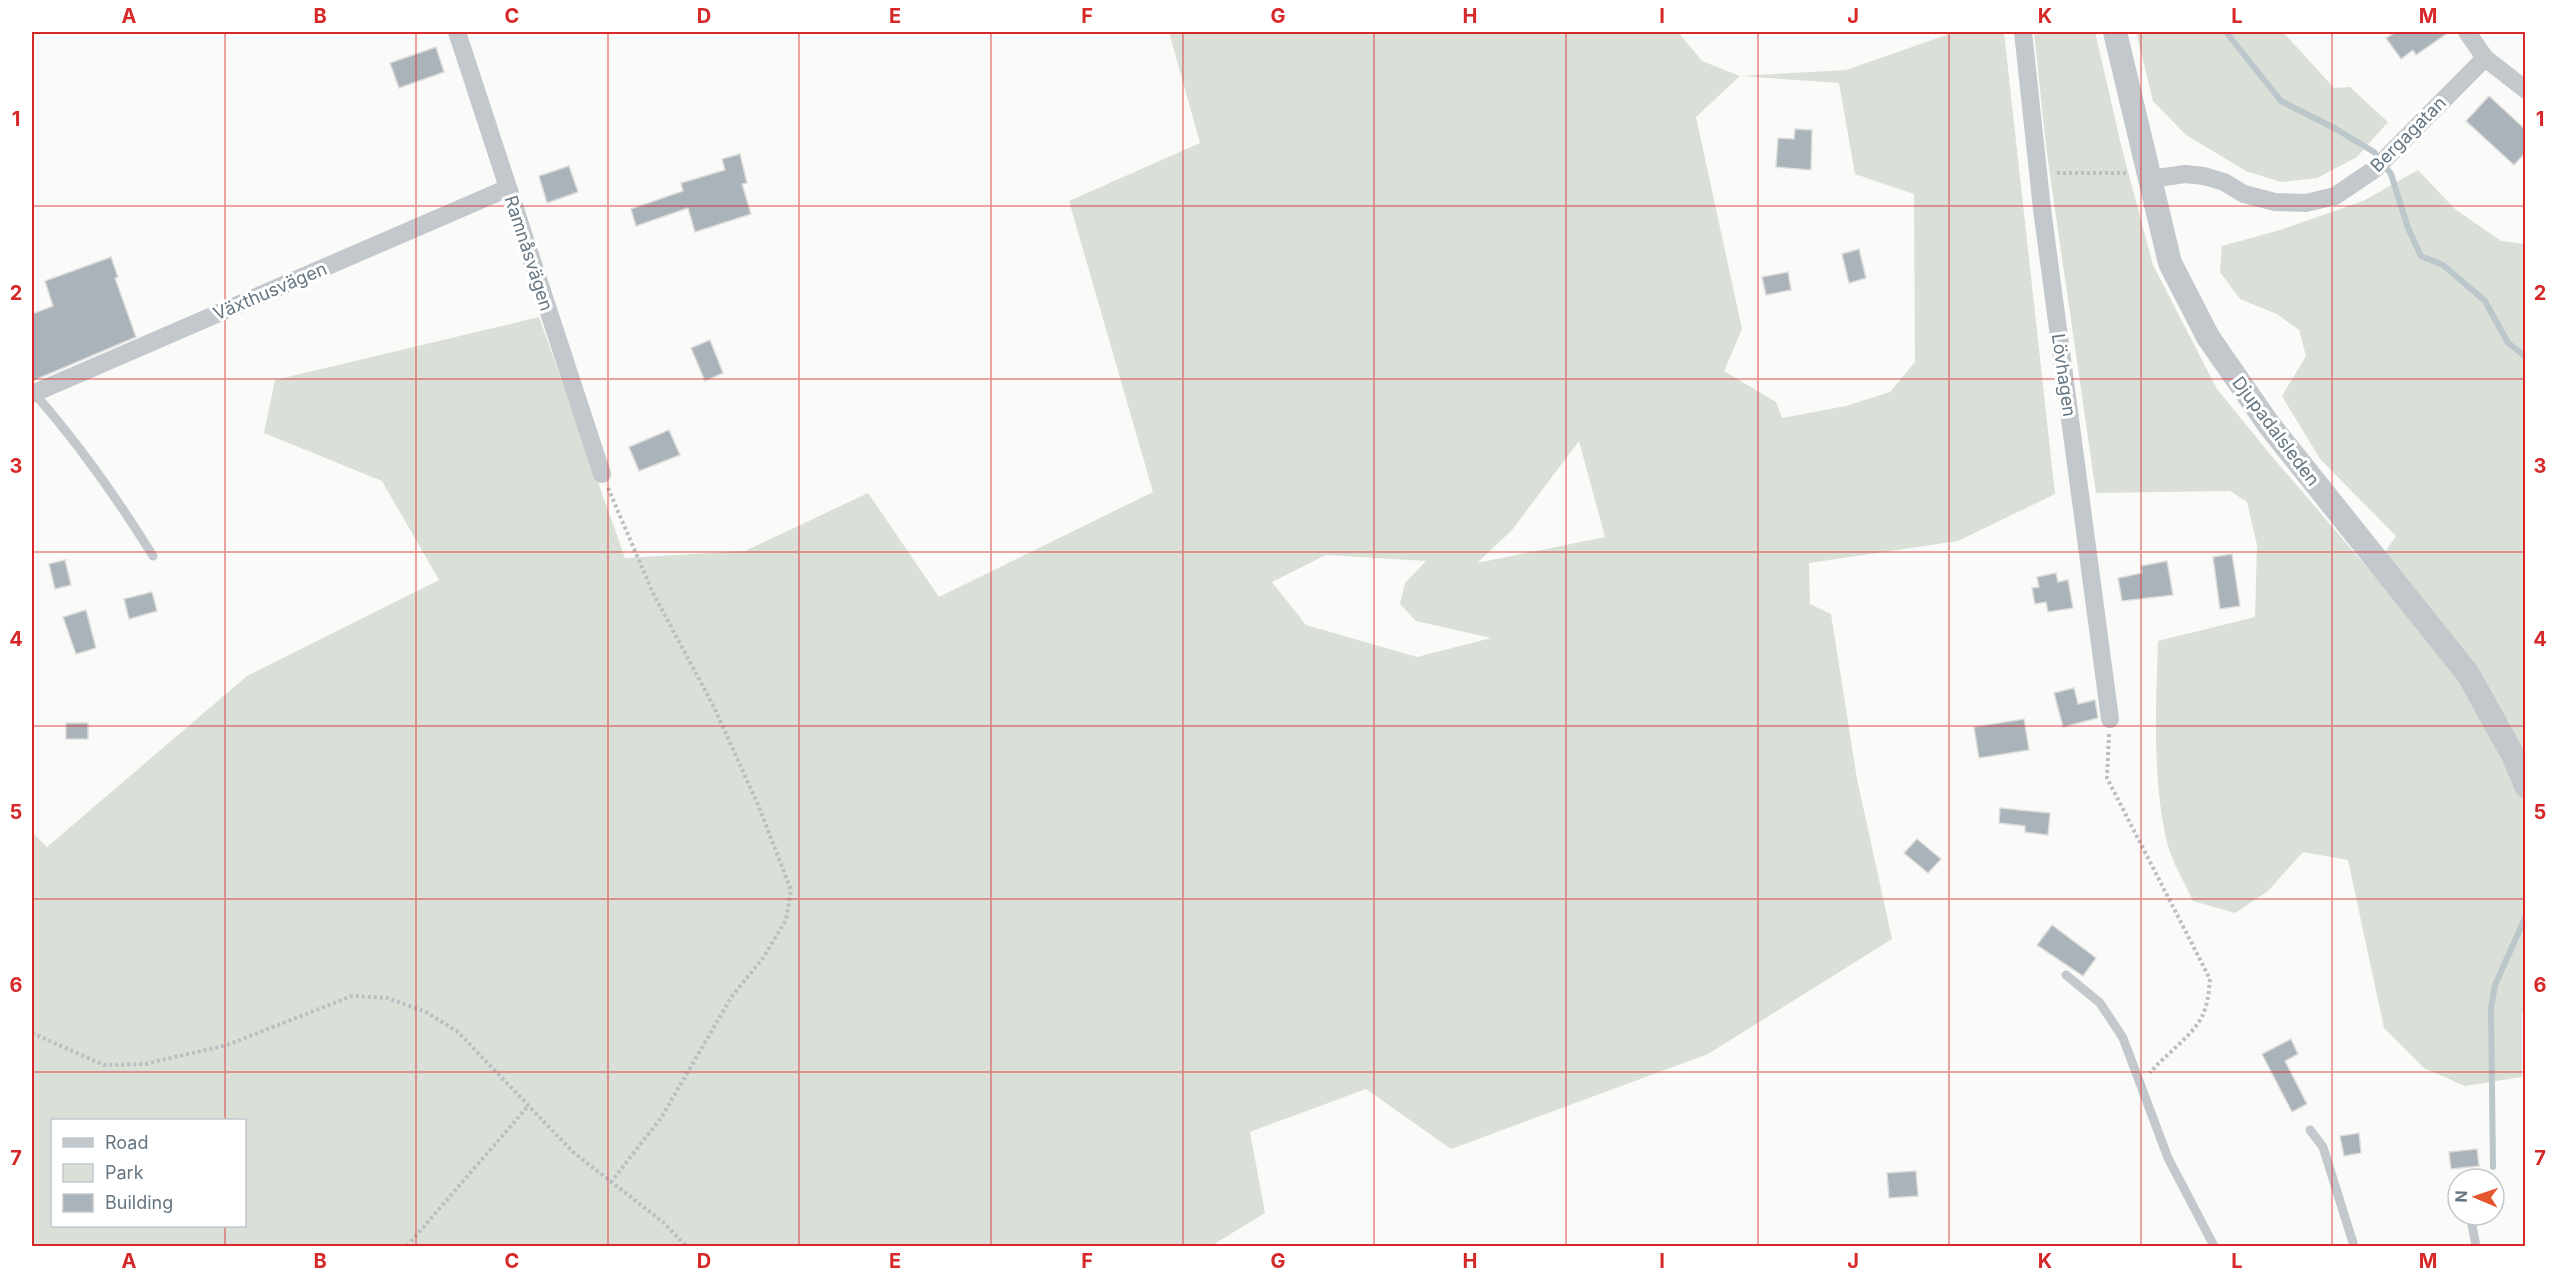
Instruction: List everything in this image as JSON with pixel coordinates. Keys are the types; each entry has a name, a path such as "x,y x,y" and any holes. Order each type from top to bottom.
{"street":[{"name":"Ramnåsvägen","path":"457,32 602,474"},
{"name":"Lövhagen","path":"2023,32 2038,172 2110,719"},
{"name":"Djupadalsleden","path":"2115,32 2170,263 2208,337 2269,425 2468,674 2514,757 2526,786"},
{"path":"2466,32 2485,58 2526,90"},
{"name":"Bergagatan","path":"2150,179 2185,174 2204,176 2224,182 2244,194 2275,202 2306,203 2335,196 2375,168 2485,58"},
{"name":"Växthusvägen","path":"33,393 508,188"}],"lane":[{"path":"33,393 64,428 116,497 153,556"},
{"path":"2066,975 2100,1003 2123,1038 2168,1158 2214,1246"},
{"path":"2310,1130 2323,1147 2354,1246"},
{"path":"2472,1227 2476,1246"}],"path":[{"path":"2038,172 2132,172 2150,179"},
{"path":"602,474 653,593 714,707 759,807 791,890 786,920 763,958 732,996 661,1118 611,1182"},
{"path":"2110,719 2107,778 2210,979 2203,1015 2190,1032 2161,1059 2141,1086"},
{"path":"32,1033 104,1065 145,1064 227,1046 352,996 388,998 426,1012 458,1032 573,1152 664,1223 686,1246"},
{"path":"407,1246 529,1105"}],"green space":[{"path":"1169,32 1678,32 1702,61 1740,76 1846,70 1955,32 2004,32 2055,494 1958,541 1809,563 1810,604 1831,614 1857,779 1892,939 1708,1054 1451,1149 1366,1089 1250,1132 1265,1213 1211,1246 32,1246 32,832 47,847 247,676 439,580 382,481 264,433 275,380 539,317 625,558 745,551 868,493 939,597 1153,492 1069,201 1200,143","holes":["1740,76 1839,83 1855,174 1914,194 1915,362 1890,392 1846,406 1782,418 1776,402 1724,371 1742,329 1696,117","1579,441 1605,537 1477,563 1512,530","1326,555 1426,561 1405,583 1400,604 1416,621 1491,638 1417,657 1306,625 1272,582"]},
{"path":"2034,32 2095,32 2122,149 2153,265 2217,389 2371,572 2396,536 2320,459 2282,396 2306,356 2299,330 2277,314 2240,299 2220,272 2222,246 2280,230 2363,201 2418,170 2455,209 2501,241 2525,244 2526,1006 2522,1015 2522,1077 2465,1086 2424,1068 2384,1028 2348,860 2303,852 2268,891 2235,913 2193,901 2178,870 2166,838 2159,789 2156,740 2158,641 2255,617 2257,545 2247,502 2230,491 2096,493 2046,147"},
{"path":"2136,32 2283,32 2334,88 2350,87 2388,122 2357,157 2317,178 2281,182 2246,171 2186,135 2153,101"}],"building":[{"path":"2396,32 2449,32 2416,55 2413,50 2401,59 2386,38"},
{"path":"436,47 444,72 399,88 390,63"},
{"path":"2489,96 2526,130 2526,152 2514,165 2466,121"},
{"path":"1795,129 1812,130 1811,170 1776,167 1778,138 1794,139"},
{"path":"740,154 747,183 742,184 751,214 695,232 688,208 636,226 631,209 683,191 681,183 725,170 722,159"},
{"path":"569,166 578,192 547,203 539,176"},
{"path":"1859,249 1866,278 1849,283 1842,254"},
{"path":"111,257 118,277 115,278 136,337 32,381 32,314 53,306 45,281"},
{"path":"1788,272 1791,290 1766,295 1762,277"},
{"path":"710,340 723,373 705,381 691,348"},
{"path":"669,430 680,455 639,471 629,447"},
{"path":"2232,554 2240,606 2220,609 2213,557"},
{"path":"65,560 71,585 55,589 49,564"},
{"path":"2167,561 2173,595 2122,601 2118,578 2142,573 2141,566"},
{"path":"2056,573 2058,582 2068,580 2073,608 2048,612 2046,602 2035,604 2032,588 2039,587 2037,577"},
{"path":"152,592 157,611 129,619 124,599"},
{"path":"86,610 96,648 76,654 63,617"},
{"path":"2074,688 2078,704 2095,700 2098,718 2063,727 2054,693"},
{"path":"2024,719 2029,750 1979,758 1974,727"},
{"path":"66,723 88,723 88,739 66,739"},
{"path":"2000,808 2050,813 2048,835 2025,832 2025,826 1999,823"},
{"path":"1917,839 1941,859 1928,873 1904,853"},
{"path":"2052,925 2096,958 2083,976 2037,945"},
{"path":"2291,1039 2298,1054 2285,1061 2307,1104 2292,1112 2262,1054"},
{"path":"2359,1133 2361,1153 2344,1156 2340,1136"},
{"path":"2477,1149 2479,1166 2451,1167 2449,1152"},
{"path":"1916,1171 1918,1196 1889,1198 1887,1173"}],"waterway":[{"path":"2226,32 2281,101 2336,129 2374,152 2391,174 2408,228 2421,256 2443,265 2485,301 2508,343 2526,357"},
{"path":"2493,1167 2491,1008 2495,985 2526,916"}]}
